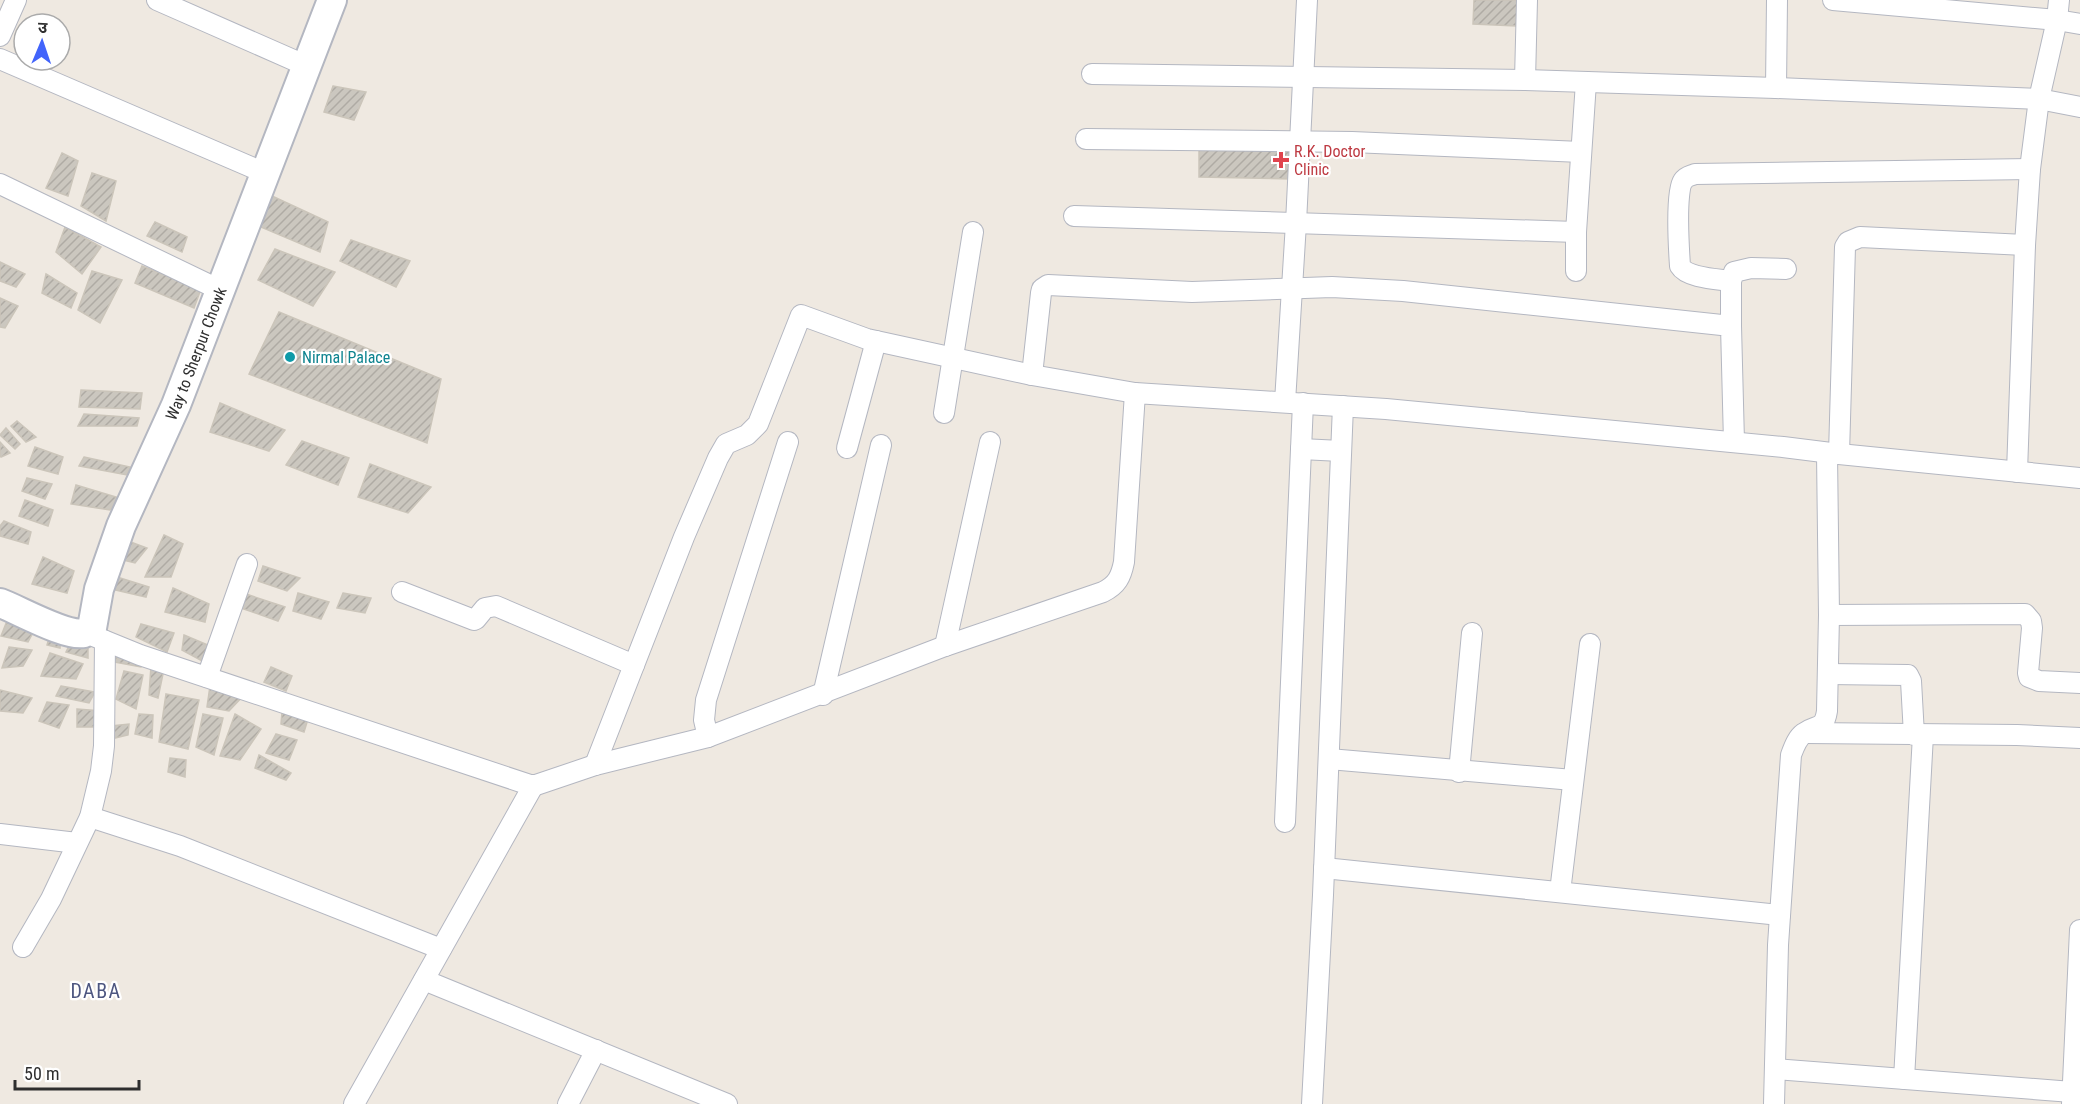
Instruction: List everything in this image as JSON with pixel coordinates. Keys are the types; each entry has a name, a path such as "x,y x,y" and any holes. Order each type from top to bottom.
{"street":[{"path":"0,36 16,0"},
{"path":"157,0 307,66"},
{"name":"Way to Sherpur Chowk","path":"95,637 92,628 99,589 121,526 176,405 332,0"},
{"path":"1285,822 1301,449 1294,403 1291,289 1301,141 1307,0"},
{"path":"1525,80 1527,0"},
{"path":"1776,88 1777,0"},
{"path":"1833,0 2058,10 2080,24"},
{"path":"2017,472 2030,169 2038,99 2058,10"},
{"path":"0,59 265,173"},
{"path":"1092,74 1525,80 1776,88 2038,99 2080,108"},
{"path":"1576,272 1576,232 1586,82"},
{"path":"1086,139 1301,141 1581,152"},
{"path":"1731,281 1690,274 1682,270 1680,266 1678,216 1681,184 1686,177 1695,174 2030,169"},
{"path":"0,184 220,290"},
{"path":"1074,216 1576,232"},
{"path":"944,413 973,232"},
{"path":"1774,1104 1780,915 1791,755 1803,733 1818,727 1826,719 1833,454 1845,247 1848,242 1860,237 2025,245"},
{"path":"1734,442 1731,281 1734,272 1742,270 1786,268"},
{"path":"1032,375 1041,293 1042,289 1048,285 1192,292 1332,287 1457,295 1731,326"},
{"path":"595,765 684,537 718,458 726,444 747,435 758,424 801,315 876,341 1032,375 1135,393 1343,406 1734,442 2080,478"},
{"path":"847,448 876,341"},
{"path":"7,606 58,628 95,637 140,655 532,786 595,765 708,737 823,695 945,646 1103,592 1113,586 1122,572 1124,561 1135,393"},
{"path":"1312,1104 1343,406"},
{"path":"708,737 704,720 706,700 788,442"},
{"path":"945,646 990,442"},
{"path":"823,695 881,446"},
{"path":"1301,449 1341,451"},
{"path":"207,677 247,564"},
{"path":"402,592 474,620 485,608 496,606 634,665"},
{"path":"1829,615 2025,614 2031,621 2032,628 2029,677 2039,681 2080,683"},
{"path":"1459,772 1472,633"},
{"path":"23,947 51,899 90,817 101,771 104,746 95,637"},
{"path":"1560,892 1590,644"},
{"path":"1828,674 1908,675 1911,681 1918,735 1904,1079"},
{"path":"1803,733 2017,735 2080,738"},
{"path":"1329,759 1459,772 1574,780"},
{"path":"354,1104 532,786"},
{"path":"90,817 180,846 441,949"},
{"path":"0,834 77,843"},
{"path":"1324,868 1780,915"},
{"path":"1775,1069 1904,1079 2072,1098 2080,930"},
{"path":"424,980 726,1104"},
{"path":"568,1104 596,1050"}],"building":[{"path":"1474,0 1518,0 1516,26 1473,24"},
{"path":"333,86 366,92 354,120 324,112"},
{"path":"1199,149 1291,150 1291,179 1199,177"},
{"path":"62,153 78,161 68,196 46,188"},
{"path":"92,173 116,181 106,221 81,206"},
{"path":"272,196 328,222 320,252 256,225"},
{"path":"155,222 187,237 182,252 147,236"},
{"path":"65,227 101,247 82,274 56,252"},
{"path":"351,240 410,261 396,287 340,261"},
{"path":"275,249 335,272 313,306 258,280"},
{"path":"0,262 25,274 16,287 0,281"},
{"path":"142,266 201,289 194,308 135,283"},
{"path":"92,271 122,280 100,323 78,310"},
{"path":"46,274 77,293 71,308 42,293"},
{"path":"0,298 18,306 5,328 0,327"},
{"path":"279,312 441,379 427,443 249,374"},
{"path":"81,390 142,393 140,409 79,407"},
{"path":"220,403 285,430 269,451 210,432"},
{"path":"84,414 139,418 137,426 78,426"},
{"path":"17,421 36,437 26,442 11,426"},
{"path":"6,428 20,444 15,449 0,435"},
{"path":"302,441 349,458 338,485 286,465"},
{"path":"0,442 10,453 1,457 0,456"},
{"path":"35,447 63,457 58,474 28,466"},
{"path":"84,457 130,467 127,475 79,466"},
{"path":"370,464 431,487 408,513 358,497"},
{"path":"27,478 52,484 45,499 22,491"},
{"path":"76,485 119,498 110,510 71,504"},
{"path":"25,500 53,510 48,526 19,516"},
{"path":"4,521 31,532 28,544 0,536 0,526"},
{"path":"164,535 183,544 171,577 145,577"},
{"path":"128,541 147,548 135,563 119,559"},
{"path":"43,557 74,571 67,593 32,584"},
{"path":"263,566 300,578 287,591 258,581"},
{"path":"117,577 149,587 146,597 111,589"},
{"path":"173,588 209,604 205,622 165,612"},
{"path":"298,593 329,602 321,619 293,611"},
{"path":"343,593 371,598 365,613 337,608"},
{"path":"246,594 285,607 278,621 241,608"},
{"path":"7,621 35,629 28,642 1,636"},
{"path":"141,624 174,633 167,652 136,637"},
{"path":"51,632 61,635 60,648 47,645"},
{"path":"184,635 210,646 204,662 182,650"},
{"path":"71,642 88,648 88,658 66,652"},
{"path":"9,647 32,650 23,666 2,668"},
{"path":"50,653 83,664 76,679 41,676"},
{"path":"118,653 145,661 141,667 114,662"},
{"path":"151,666 164,669 158,698 149,695"},
{"path":"271,667 292,676 286,691 264,682"},
{"path":"124,671 143,675 136,709 116,699"},
{"path":"61,686 95,692 89,703 56,696"},
{"path":"210,686 243,696 229,711 207,707"},
{"path":"0,690 32,698 23,713 0,711"},
{"path":"166,694 199,700 188,749 159,742"},
{"path":"47,702 69,705 59,728 39,721"},
{"path":"77,709 101,711 98,727 77,727"},
{"path":"282,712 308,719 304,732 281,724"},
{"path":"139,714 153,715 152,738 135,734"},
{"path":"203,714 223,718 214,755 196,747"},
{"path":"235,714 261,729 240,760 220,756"},
{"path":"129,724 128,735 111,739 111,726"},
{"path":"276,734 297,740 289,760 266,753"},
{"path":"259,755 291,773 286,780 255,768"},
{"path":"170,758 186,760 185,777 168,772"}],"place":[{"name":"R.K. Doctor Clinic","path":"1281,160"},
{"name":"Nirmal Palace","path":"290,357"}],"district":[{"name":"DABA","path":"96,991"}]}
